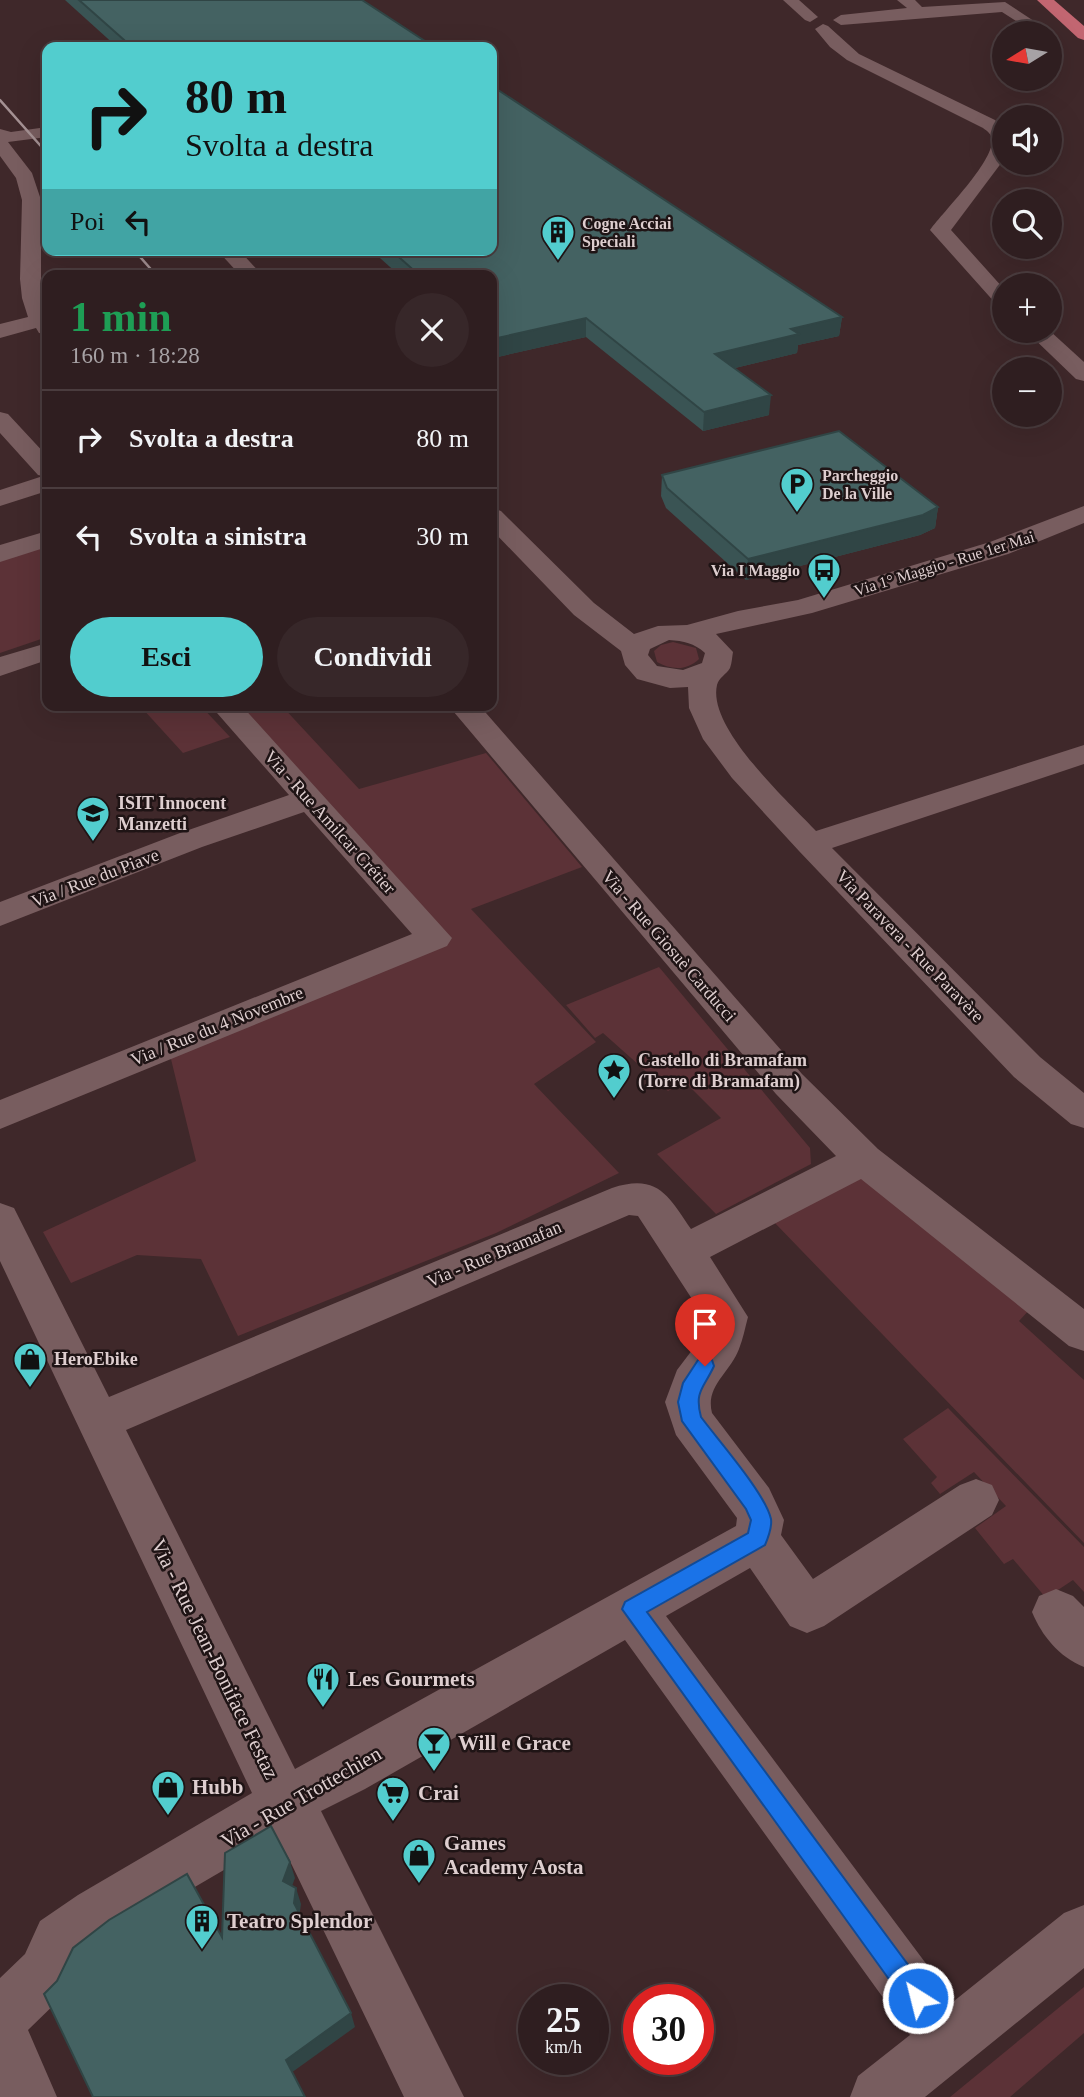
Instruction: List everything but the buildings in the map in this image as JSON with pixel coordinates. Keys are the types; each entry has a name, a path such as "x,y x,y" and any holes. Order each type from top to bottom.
{"highway":[{"path":"1045,0 1084,36"},
{"path":"1059,0 1084,23"}],"street":[{"path":"790,0 853,57 989,124 998,133 1000,145 988,168 940,230 992,288"},
{"path":"904,0 917,12"},
{"path":"816,23 839,27 844,23 841,20 1005,7 1026,21"},
{"path":"42,133 6,141 29,184 22,219 20,251 35,307 42,321"},
{"path":"233,256 247,270"},
{"path":"0,331 42,325"},
{"path":"1050,343 1084,374"},
{"path":"0,419 42,465"},
{"path":"0,498 42,485"},
{"name":"Via 1° Maggio - Rue 1er Mai","path":"659,633 690,633 738,619 802,607 999,548 1084,514"},
{"name":"Via Paravera - Rue Paravère","path":"497,521 584,609 608,625 713,746 743,771"},
{"path":"0,554 42,541"},
{"name":"Via 1° Maggio - Rue 1er Mai","path":"713,663 740,635 802,607"},
{"name":"Via Paravera - Rue Paravère","path":"608,625 659,633"},
{"path":"659,633 648,637 641,660 678,680 713,663 713,644 690,633"},
{"path":"0,667 42,653"},
{"name":"Via Paravera - Rue Paravère","path":"713,663 702,687 704,708 718,738 743,771 810,844 1027,1067 1084,1114"},
{"name":"Via - Rue Amilcar Crétier","path":"230,711 435,938"},
{"name":"Via - Rue Giosuè Carducci","path":"468,711 781,1075 864,1160 1084,1333"},
{"path":"810,844 1084,754"},
{"name":"Via / Rue du Piave","path":"0,915 191,840 309,799"},
{"name":"Via / Rue du 4 Novembre","path":"0,1115 435,938"},
{"path":"685,1251 864,1160"},
{"name":"Via - Rue Bramafan","path":"99,1421 626,1199 650,1202 727,1317 718,1349 692,1383 687,1402 692,1421 753,1503 761,1520 757,1539"},
{"name":"Via - Rue Jean-Boniface Festaz","path":"0,1219 284,1802 307,1838 435,2097"},
{"path":"757,1539 807,1609 976,1500"},
{"name":"Via - Rue Trottechien","path":"0,2018 45,1974 60,1941 97,1914 251,1825 284,1802 347,1771 757,1539"},
{"path":"632,1609 949,2041"},
{"path":"879,2097 1084,1933"},
{"path":"0,2035 28,2097"}],"shaded area":[{"path":"42,545 42,639 0,653 0,558"},
{"path":"673,642 696,648 699,659 689,666 679,668 657,662 654,651 661,645"},
{"path":"145,711 206,711 230,737 183,753"},
{"path":"240,711 287,711 359,789 486,753 582,867 471,909 596,1042 534,1084 619,1173 496,1233 238,1336 201,1259 137,1255 71,1283 43,1232 196,1161 169,1051 446,940"},
{"path":"659,967 810,1148 811,1164 716,1214 657,1154 721,1118 685,1082 668,1091 603,1033 595,1038 566,1005"},
{"path":"865,1175 1031,1308 1019,1321 1084,1380 1084,1543 773,1221"},
{"path":"948,1408 1084,1547 1084,1592 1073,1580 1046,1598 1013,1559 1004,1564 975,1528 1006,1506 974,1472 940,1494 931,1483 937,1477 903,1439"},
{"path":"1084,1987 1084,2033 1010,2097 950,2097"}],"railway":[{"path":"0,100 42,147"},
{"path":"139,256 152,270"}],"place":[{"name":"Cogne Acciai Speciali","path":"558,262"},
{"name":"Parcheggio De la Ville","path":"797,514"},
{"name":"Via I Maggio","path":"824,600"},
{"name":"ISIT Innocent Manzetti","path":"93,843"},
{"name":"Castello di Bramafam (Torre di Bramafam)","path":"614,1100"},
{"name":"HeroEbike","path":"30,1389"},
{"name":"Les Gourmets","path":"323,1709"},
{"name":"Will e Grace","path":"434,1773"},
{"name":"Hubb","path":"168,1817"},
{"name":"Crai","path":"393,1823"},
{"name":"Games Academy Aosta","path":"419,1885"},
{"name":"Teatro Splendor","path":"202,1951"}],"route":[{"path":"705,1366 692,1383 687,1402 692,1421 753,1503 761,1520 757,1539 632,1609 918,1998"}]}
